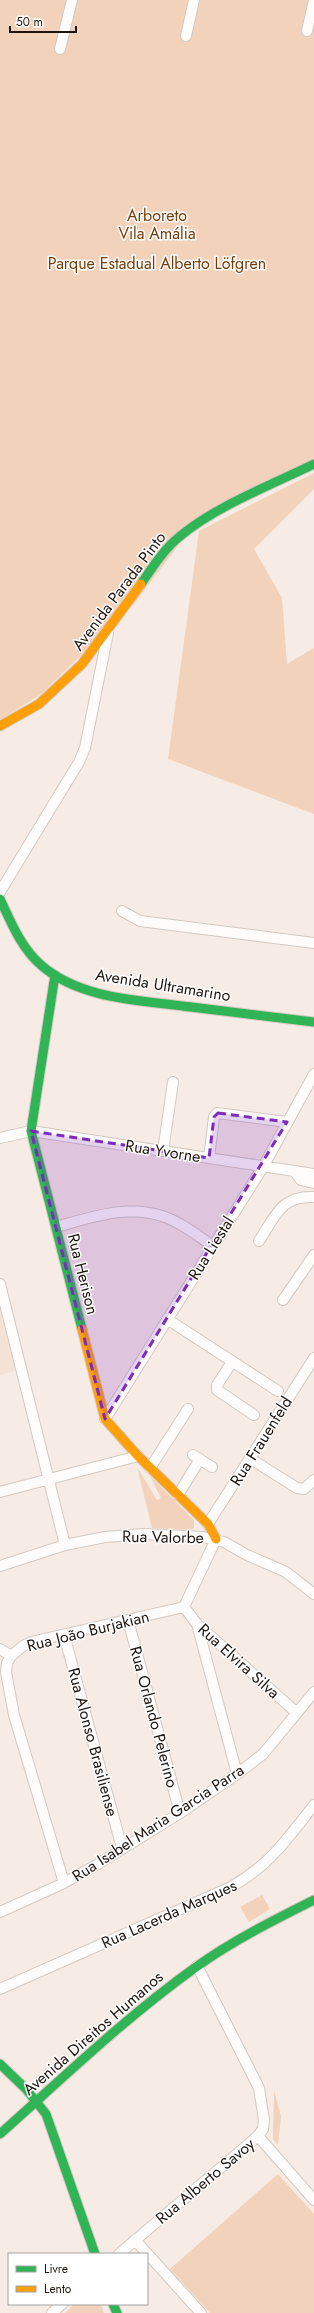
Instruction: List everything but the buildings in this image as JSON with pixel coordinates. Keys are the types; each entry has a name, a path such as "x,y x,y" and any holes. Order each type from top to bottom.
{"street":[{"path":"60,50 72,0"},
{"path":"186,36 194,0"},
{"path":"307,31 314,0"},
{"name":"Avenida Parada Pinto","path":"0,726 28,712 54,692 82,664 108,631 151,569 179,537 211,515 314,464"},
{"path":"0,892 79,762 85,748 108,631"},
{"name":"Avenida Ultramarino","path":"0,899 12,924 32,955 55,975 102,993 314,1022"},
{"path":"122,911 148,922 314,943"},
{"name":"Rua Herison","path":"55,975 31,1131 105,1419 138,1456 208,1524 216,1539"},
{"name":"Rua Liestal","path":"105,1419 263,1167 314,1074"},
{"path":"163,1151 173,1082"},
{"path":"209,1158 214,1117 218,1113 287,1122"},
{"path":"0,1138 31,1131"},
{"name":"Rua Yvorne","path":"31,1131 314,1174"},
{"name":"Rua Yvorne","path":"295,1172 301,1180 314,1183"},
{"path":"259,1241 284,1204 296,1198 314,1197"},
{"path":"56,1227 103,1214 130,1212 164,1217 213,1246"},
{"path":"283,1300 314,1255"},
{"path":"0,1284 65,1545"},
{"path":"167,1320 278,1391"},
{"name":"Rua Frauenfeld","path":"208,1524 251,1459 314,1358"},
{"path":"232,1362 217,1385 217,1390 254,1415"},
{"path":"150,1468 188,1410"},
{"path":"0,1492 138,1456"},
{"path":"178,1495 196,1457 212,1467"},
{"path":"251,1459 297,1488 304,1489 314,1480"},
{"name":"Rua Valorbe","path":"0,1566 65,1545 127,1535 216,1539 286,1572 314,1594"},
{"path":"184,1606 216,1539"},
{"name":"Rua João Burjakian","path":"64,1883 14,1715 6,1667 11,1656 23,1646 184,1606"},
{"name":"Rua Elvira Silva","path":"184,1606 197,1624 298,1713"},
{"name":"Rua Orlando Pelerino","path":"128,1620 180,1813"},
{"path":"197,1624 237,1774"},
{"name":"Rua Alonso Brasiliense","path":"64,1635 122,1848"},
{"path":"0,1649 11,1656"},
{"name":"Rua Isabel Maria Garcia Parra","path":"0,1912 64,1883 180,1813 237,1774 263,1754 314,1692"},
{"name":"Rua Lacerda Marques","path":"0,1989 231,1887 246,1878 273,1857 314,1805"},
{"name":"Avenida Direitos Humanos","path":"0,2134 142,2008 198,1966 266,1924 314,1900"},
{"name":"Rua Alberto Savoy","path":"120,2253 258,2136 263,2129 264,2120 259,2088 198,1966"},
{"path":"0,2064 37,2101 46,2114 95,2253"},
{"path":"258,2136 314,2200"},
{"path":"135,2240 147,2253"},
{"path":"148,2254 201,2313"},
{"path":"52,2313 61,2305"}],"highlighted area":[{"path":"218,1113 287,1122 105,1419 31,1131 209,1158 214,1117"}],"shaded area":[{"path":"0,1308 16,1371 0,1375"}],"green space":[{"name":"Parque Estadual Alberto Löfgren","path":"0,0 314,0 314,458 194,525 133,605 40,695 0,720"},
{"path":"314,473 314,489 254,549 282,598 287,664 314,648 314,814 168,759 199,531"},
{"path":"137,1467 157,1500 161,1498 150,1476 194,1520 194,1528 190,1530 152,1528"},
{"path":"262,1895 270,1909 249,1922 240,1907"},
{"path":"274,2090 281,2116 278,2145 273,2139"},
{"path":"278,2174 314,2214 314,2313 210,2313 170,2269"},
{"path":"73,2305 101,2305 104,2313 65,2313"}],"traffic: fast":[{"path":"141,584 168,547 194,526 210,515 244,497 314,464"},
{"path":"0,899 22,943 34,958 57,977 74,985 93,992 132,1000 314,1022"},
{"path":"55,975 31,1131 82,1329"},
{"path":"0,2134 120,2027 170,1986 224,1948 314,1900"},
{"path":"0,2064 26,2089 46,2114 95,2253"},
{"path":"113,2305 117,2313"}],"traffic: slow":[{"path":"0,726 39,704 82,664 141,584"},
{"path":"82,1329 105,1419 138,1456 208,1524 216,1539"}],"park label":[{"name":"Arboreto Vila Amália","path":"157,224"}]}
